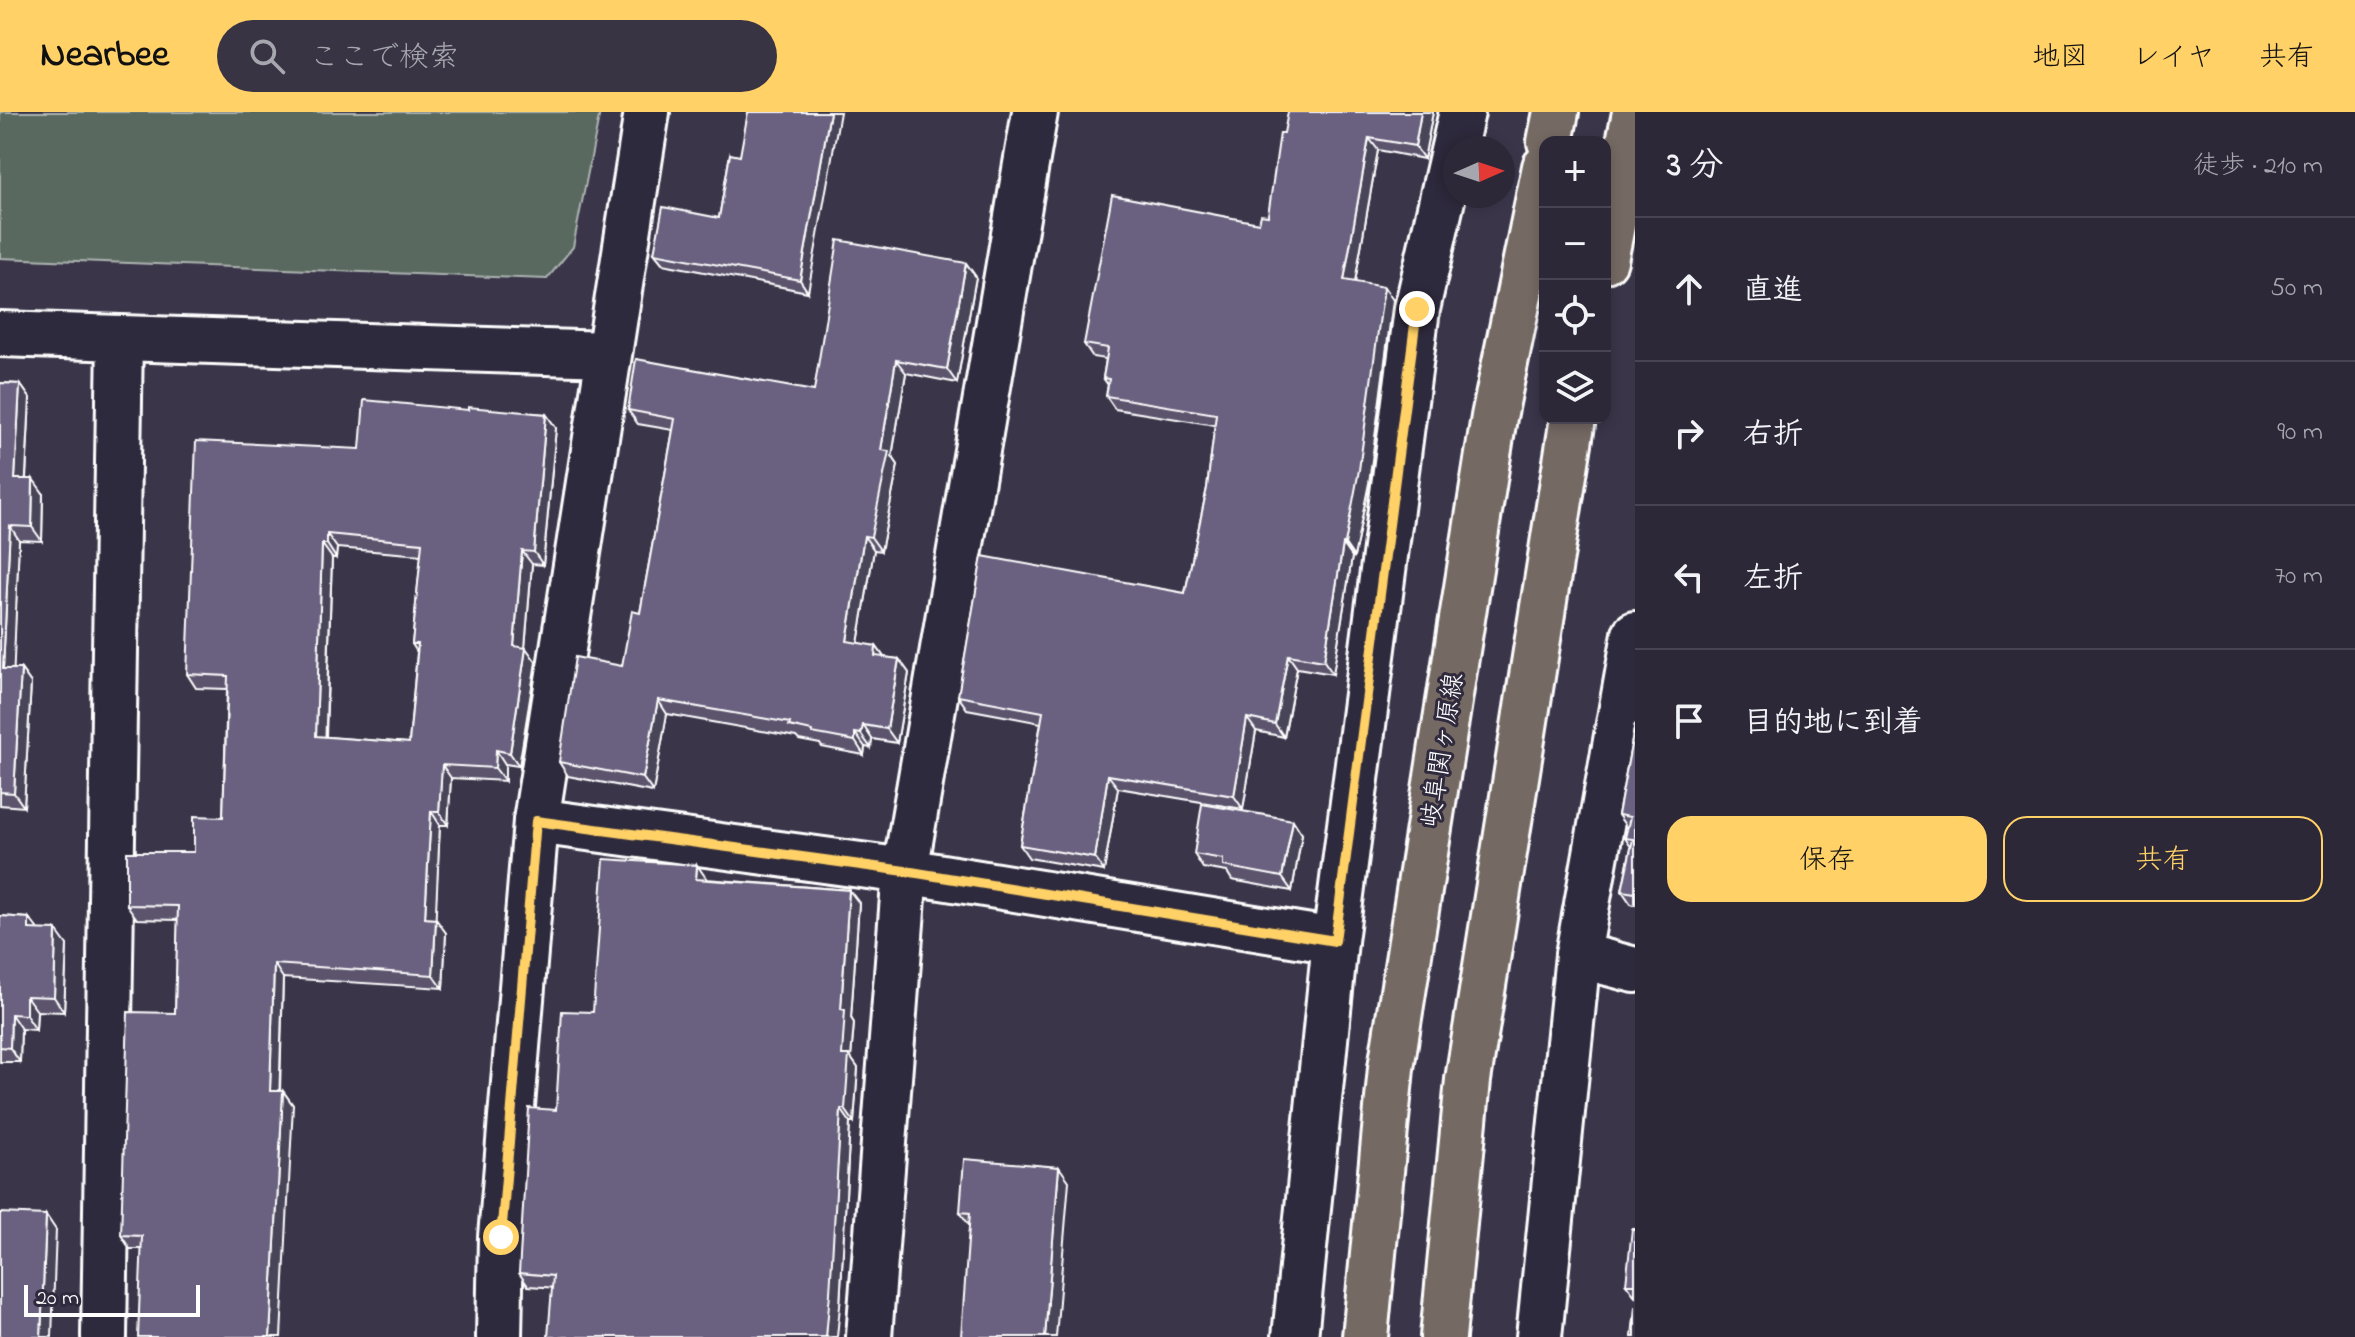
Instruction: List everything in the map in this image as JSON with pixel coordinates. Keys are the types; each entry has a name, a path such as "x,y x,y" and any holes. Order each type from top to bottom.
{"main road":[{"path":"1551,136 1556,112"},
{"path":"1611,231 1635,113"},
{"name":"岐阜関ヶ原線","path":"1365,1337 1391,1068 1494,417 1539,196"},
{"path":"1443,1337 1468,1080 1572,424"}],"street":[{"path":"499,1337 501,1237 536,821 647,112"},
{"path":"869,1337 905,871 1035,112"},
{"path":"1295,1337 1335,941 1417,309 1462,112"},
{"path":"0,334 608,354"},
{"path":"104,1337 120,338"},
{"path":"1539,1337 1578,955 1635,634"},
{"path":"536,821 905,871 1335,941"},
{"path":"1578,955 1635,970"}],"shaded area":[{"path":"0,112 600,112 573,247 547,279 0,258"}],"building":[{"path":"748,112 830,112 800,280 654,253 663,207 719,218 730,154 740,156"},
{"path":"1288,112 1421,112 1415,146 1369,138 1344,280 1384,287 1359,470 1324,661 1288,655 1275,724 1247,718 1234,796 1108,775 1095,858 1020,845 1043,712 958,696 982,556 1185,593 1207,488 1216,414 1106,396 1109,379 1103,378 1108,348 1084,344 1112,195 1259,223 1261,215 1268,216 1280,133 1284,133"},
{"path":"838,240 966,263 947,369 896,360 881,450 889,451 871,537 864,536 847,641 876,646 875,656 899,659 887,729 863,725 861,734 855,733 855,741 812,733 789,726 790,723 658,700 643,778 559,762 575,657 622,666 632,611 640,613 675,419 628,410 636,359 814,391"},
{"path":"0,383 20,384 15,479 33,479 32,527 10,526 3,669 21,669 14,793 0,792"},
{"path":"364,400 546,414 534,552 522,551 514,646 526,648 510,753 496,750 495,768 442,765 439,812 431,811 425,918 436,919 433,975 274,964 270,1091 283,1091 270,1337 138,1337 142,1236 121,1235 128,1012 175,1013 178,906 127,905 127,852 194,852 194,816 223,817 228,676 187,674 196,441 360,449","holes":["327,534 422,543 412,644 418,644 409,743 316,736 322,544 327,544"]},
{"path":"1635,724 1635,893 1622,891 1633,839 1625,838 1630,817 1618,815"},
{"path":"1202,804 1293,820 1282,877 1223,866 1223,859 1194,854"},
{"path":"604,859 697,865 696,879 849,890 841,1009 845,1010 842,1055 849,1055 845,1109 841,1109 826,1337 548,1337 553,1276 519,1273 529,1108 556,1110 562,1011 593,1012"},
{"path":"0,916 29,918 29,929 56,930 54,997 26,996 26,1015 11,1014 10,1048 0,1047"},
{"path":"964,1159 1059,1167 1045,1337 961,1337 970,1213 960,1212"},
{"path":"0,1213 46,1215 41,1337 0,1337"},
{"path":"1632,1229 1635,1229 1635,1284 1626,1284"},
{"path":"1635,1306 1635,1337 1632,1337"}],"route":[{"path":"501,1237 536,821 905,871 1335,941 1417,309"}]}
